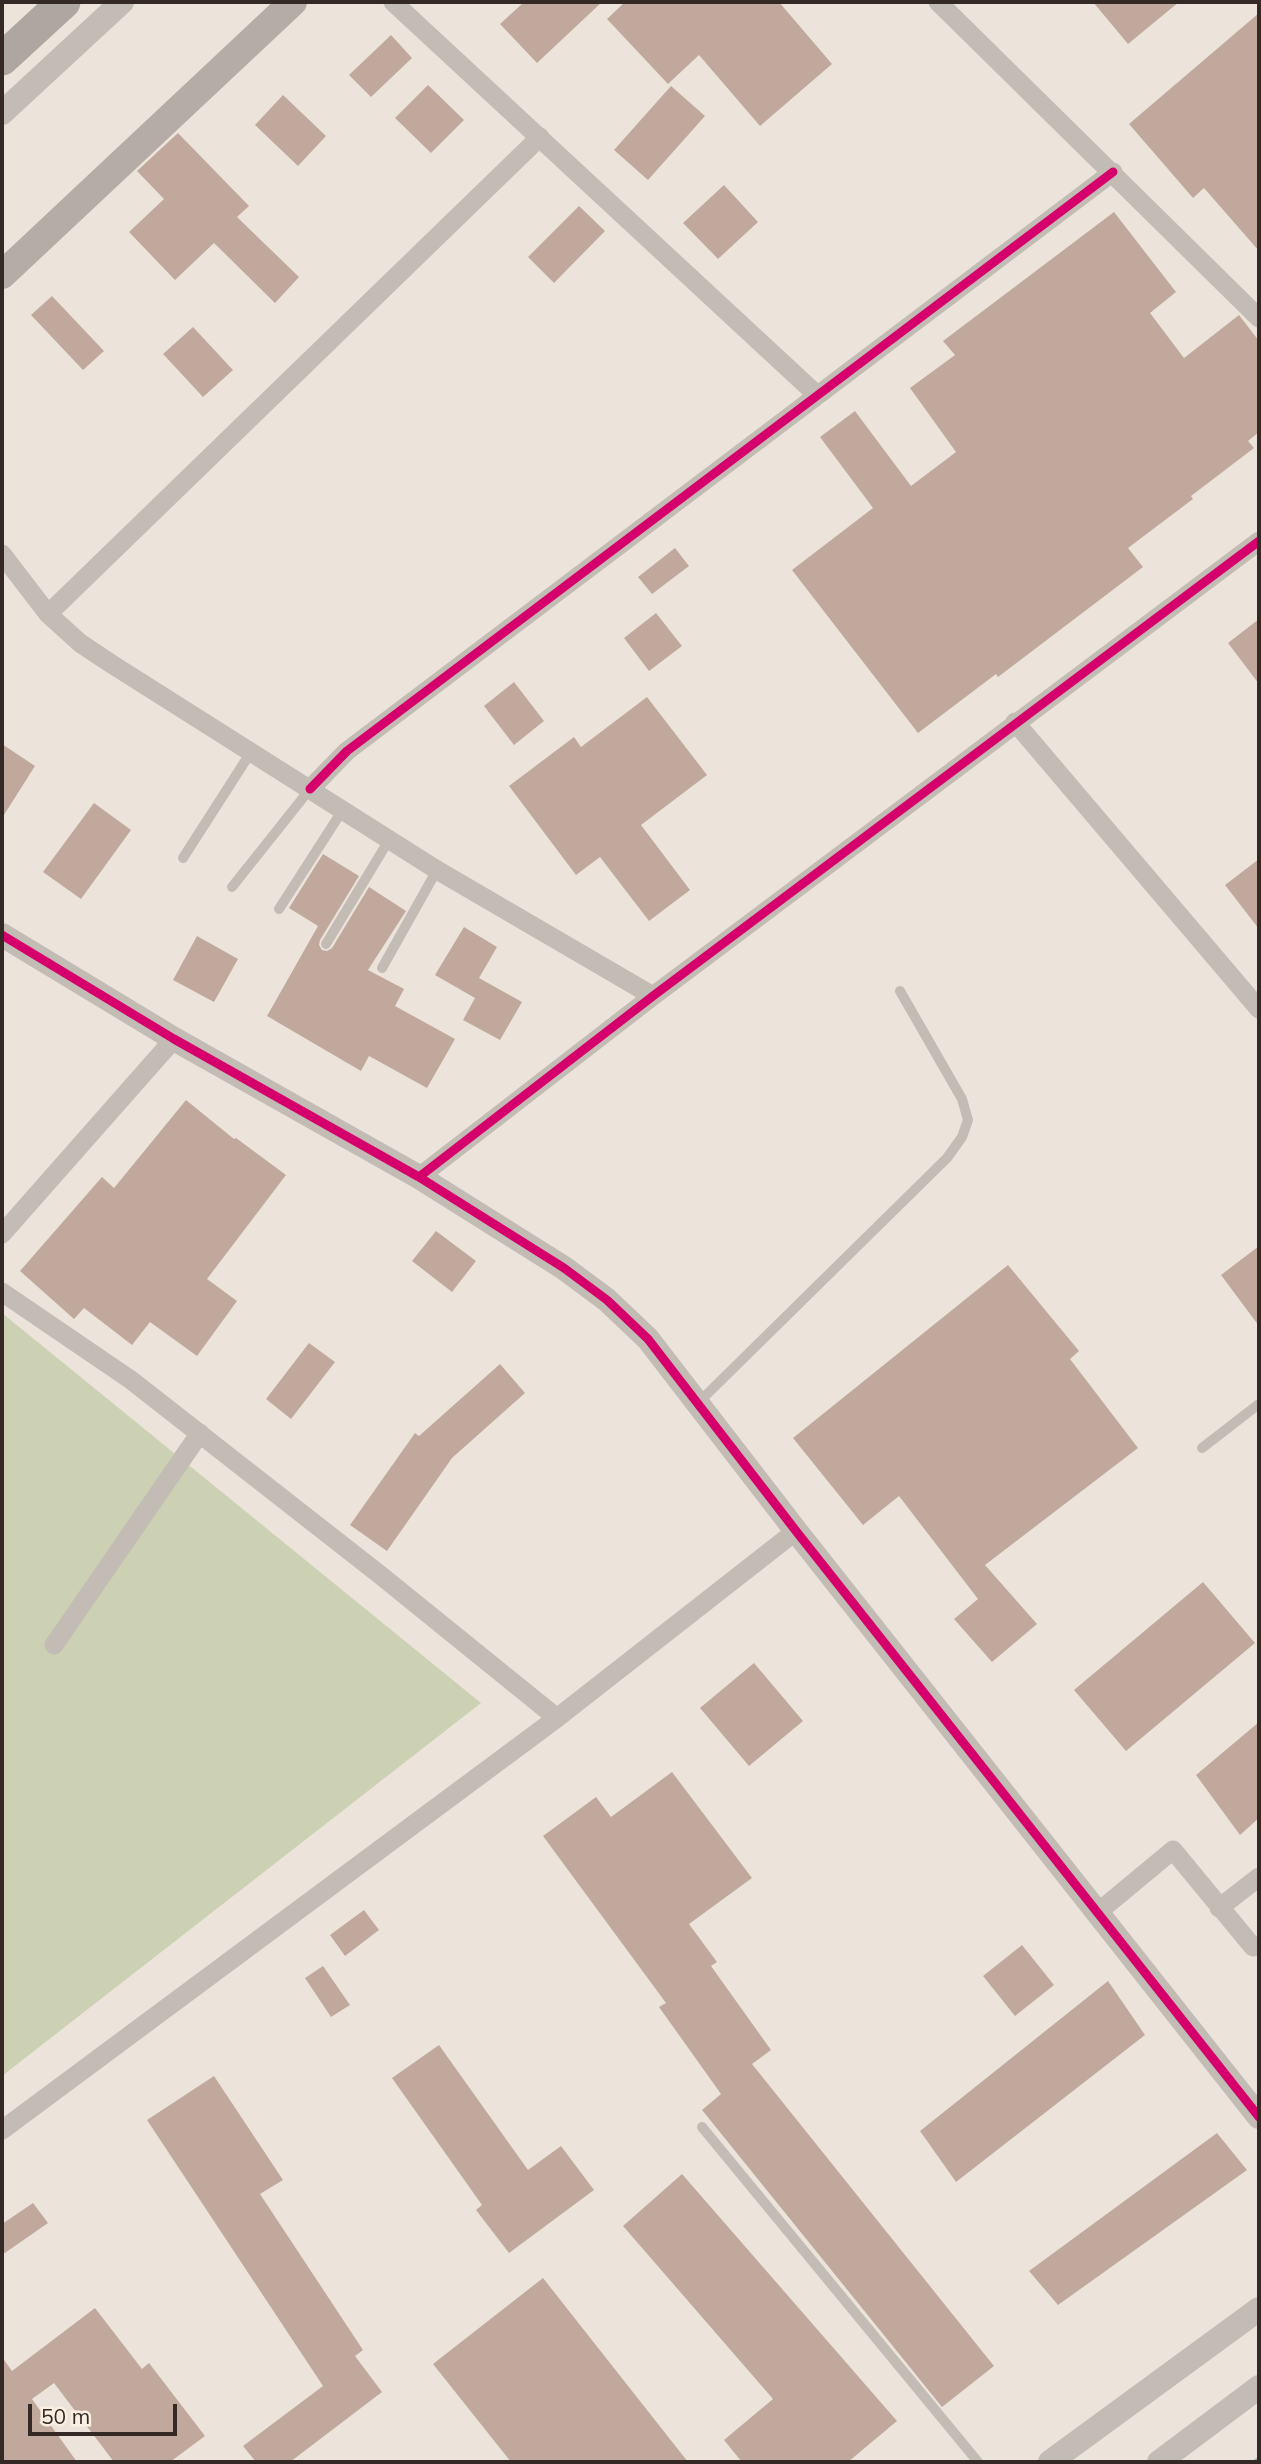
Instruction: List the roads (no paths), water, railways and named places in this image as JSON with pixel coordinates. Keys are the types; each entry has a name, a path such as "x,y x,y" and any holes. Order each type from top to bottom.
{"highway":[{"path":"2,59 64,2"}],"main road":[{"path":"2,275 293,2"}],"street":[{"path":"2,113 122,2"},
{"path":"393,2 817,395"},
{"path":"938,2 1259,318"},
{"path":"48,614 540,137"},
{"path":"310,789 347,751 1113,172"},
{"path":"419,1177 653,996 1259,541"},
{"path":"2,554 48,614 80,643 437,870 653,996"},
{"path":"1015,722 1259,1009"},
{"path":"2,935 174,1039 419,1177 564,1268 607,1300 648,1339 697,1405 1259,2118"},
{"path":"2,1234 174,1039"},
{"path":"2,1292 131,1380 557,1718"},
{"path":"54,1645 200,1433"},
{"path":"2,2130 557,1718 796,1531"},
{"path":"1097,1913 1173,1850 1253,1947"},
{"path":"1219,1908 1259,1877"},
{"path":"1050,2462 1259,2309"},
{"path":"1159,2462 1259,2387"}],"lane":[{"path":"183,858 251,751"},
{"path":"232,887 310,789"},
{"path":"279,909 342,811"},
{"path":"326,944 389,840"},
{"path":"382,968 437,870"},
{"path":"697,1405 947,1158 962,1137 968,1120 962,1098 900,990"},
{"path":"1202,1448 1259,1404"},
{"path":"702,2127 978,2462"}]}
